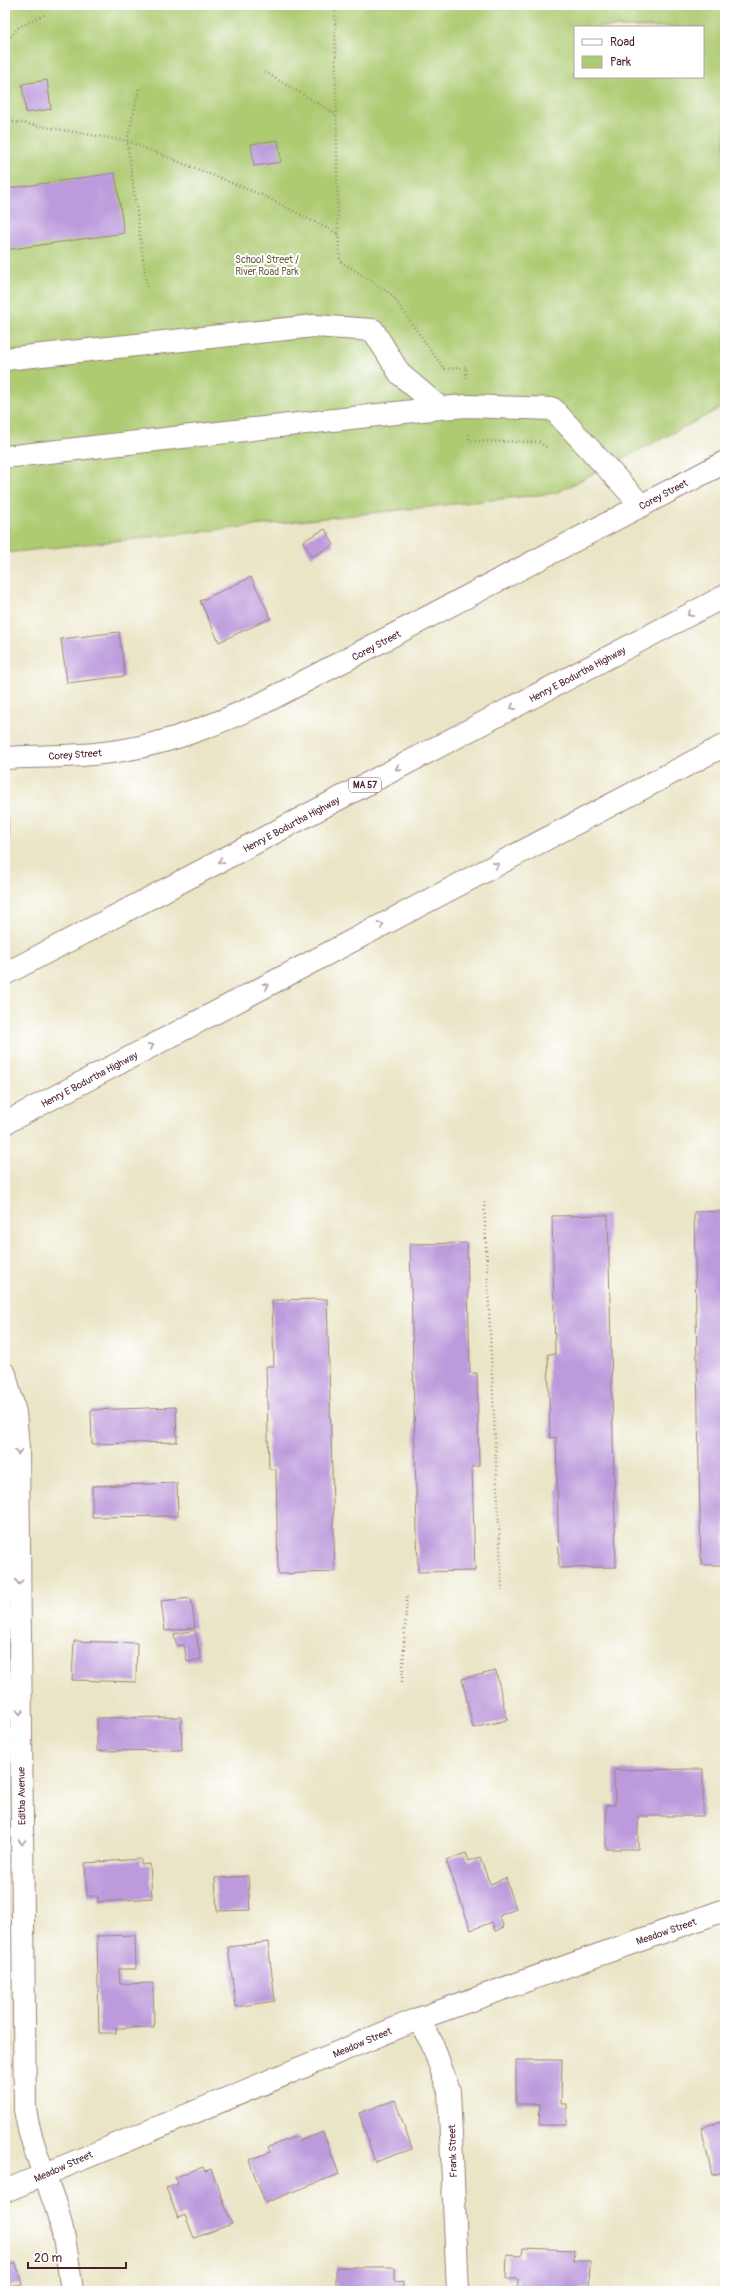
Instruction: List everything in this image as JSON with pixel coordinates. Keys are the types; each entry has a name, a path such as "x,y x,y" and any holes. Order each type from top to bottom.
{"main road":[{"path":"5,358 314,326 373,330 400,374 440,408"},
{"path":"5,457 440,408 468,406 553,409 642,506"},
{"name":"Corey Street","path":"5,758 84,755 124,750 159,743 228,719 263,703 725,462"},
{"name":"Henry E Bodurtha Highway","path":"5,974 725,596"},
{"name":"Henry E Bodurtha Highway","path":"5,1123 725,745"},
{"name":"Editha Avenue","path":"5,1374 15,1413 18,1448 25,2109 32,2143 65,2238 72,2291"},
{"name":"Meadow Street","path":"5,2191 418,2019 725,1910"},
{"name":"Frank Street","path":"418,2019 432,2043 449,2091 458,2291"}],"path":[{"path":"5,122 16,122 127,141 262,195 338,234 335,5"},
{"path":"5,43 19,27 46,14"},
{"path":"265,72 337,115"},
{"path":"139,89 127,141 147,287"},
{"path":"484,1202 502,1590"},
{"path":"402,1682 407,1594"}],"green space":[{"name":"School Street / River Road Park","path":"5,5 725,5 725,406 556,493 5,553"}],"building":[{"path":"47,80 51,109 26,113 22,84"},
{"path":"278,140 281,162 254,166 251,144"},
{"path":"115,173 124,233 5,250 5,189"},
{"path":"325,529 334,545 311,557 303,541"},
{"path":"251,577 271,618 219,642 200,601"},
{"path":"119,632 125,676 67,683 61,639"},
{"path":"5,819 8,819 9,860 5,860"},
{"path":"725,1211 725,1565 701,1565 694,1212"},
{"path":"608,1215 616,1567 559,1568 556,1437 550,1438 548,1354 555,1354 552,1216"},
{"path":"467,1243 470,1373 477,1373 479,1466 472,1466 475,1571 418,1572 410,1244"},
{"path":"327,1299 335,1572 278,1574 276,1469 269,1469 266,1366 274,1366 272,1300"},
{"path":"176,1407 177,1442 92,1444 91,1410"},
{"path":"177,1483 178,1516 92,1517 92,1486"},
{"path":"191,1598 195,1628 165,1631 161,1601"},
{"path":"195,1630 201,1659 187,1662 184,1645 177,1646 174,1634"},
{"path":"74,1641 137,1643 136,1682 72,1680"},
{"path":"496,1671 507,1720 473,1728 462,1679"},
{"path":"181,1717 182,1750 97,1751 97,1718"},
{"path":"703,1769 703,1816 638,1816 638,1849 606,1849 606,1805 615,1805 614,1770"},
{"path":"466,1853 469,1861 480,1857 490,1884 506,1878 516,1909 499,1916 504,1927 495,1931 492,1922 471,1930 446,1860"},
{"path":"141,1859 141,1865 150,1864 152,1898 98,1902 98,1896 87,1896 85,1863"},
{"path":"248,1876 250,1910 217,1911 215,1878"},
{"path":"135,1935 136,1969 119,1969 120,1984 153,1983 154,2027 116,2028 116,2033 99,2033 97,1936"},
{"path":"268,1942 275,2001 236,2007 228,1947"},
{"path":"516,2060 562,2060 561,2104 567,2104 567,2125 539,2125 540,2104 516,2104"},
{"path":"395,2100 412,2149 375,2162 359,2113"},
{"path":"725,2121 725,2172 712,2175 701,2127"},
{"path":"323,2132 339,2174 265,2203 249,2160 270,2152 268,2147 297,2136 299,2141"},
{"path":"203,2167 205,2171 211,2169 232,2224 194,2238 185,2215 178,2218 166,2188 178,2184 175,2177"},
{"path":"523,2248 575,2250 574,2261 590,2261 589,2288 574,2288 574,2291 518,2289 518,2279 506,2279 507,2255 522,2256"},
{"path":"16,2263 22,2284 11,2286 13,2291 5,2291 5,2266"},
{"path":"336,2267 395,2267 395,2282 403,2281 403,2291 336,2291"}]}
